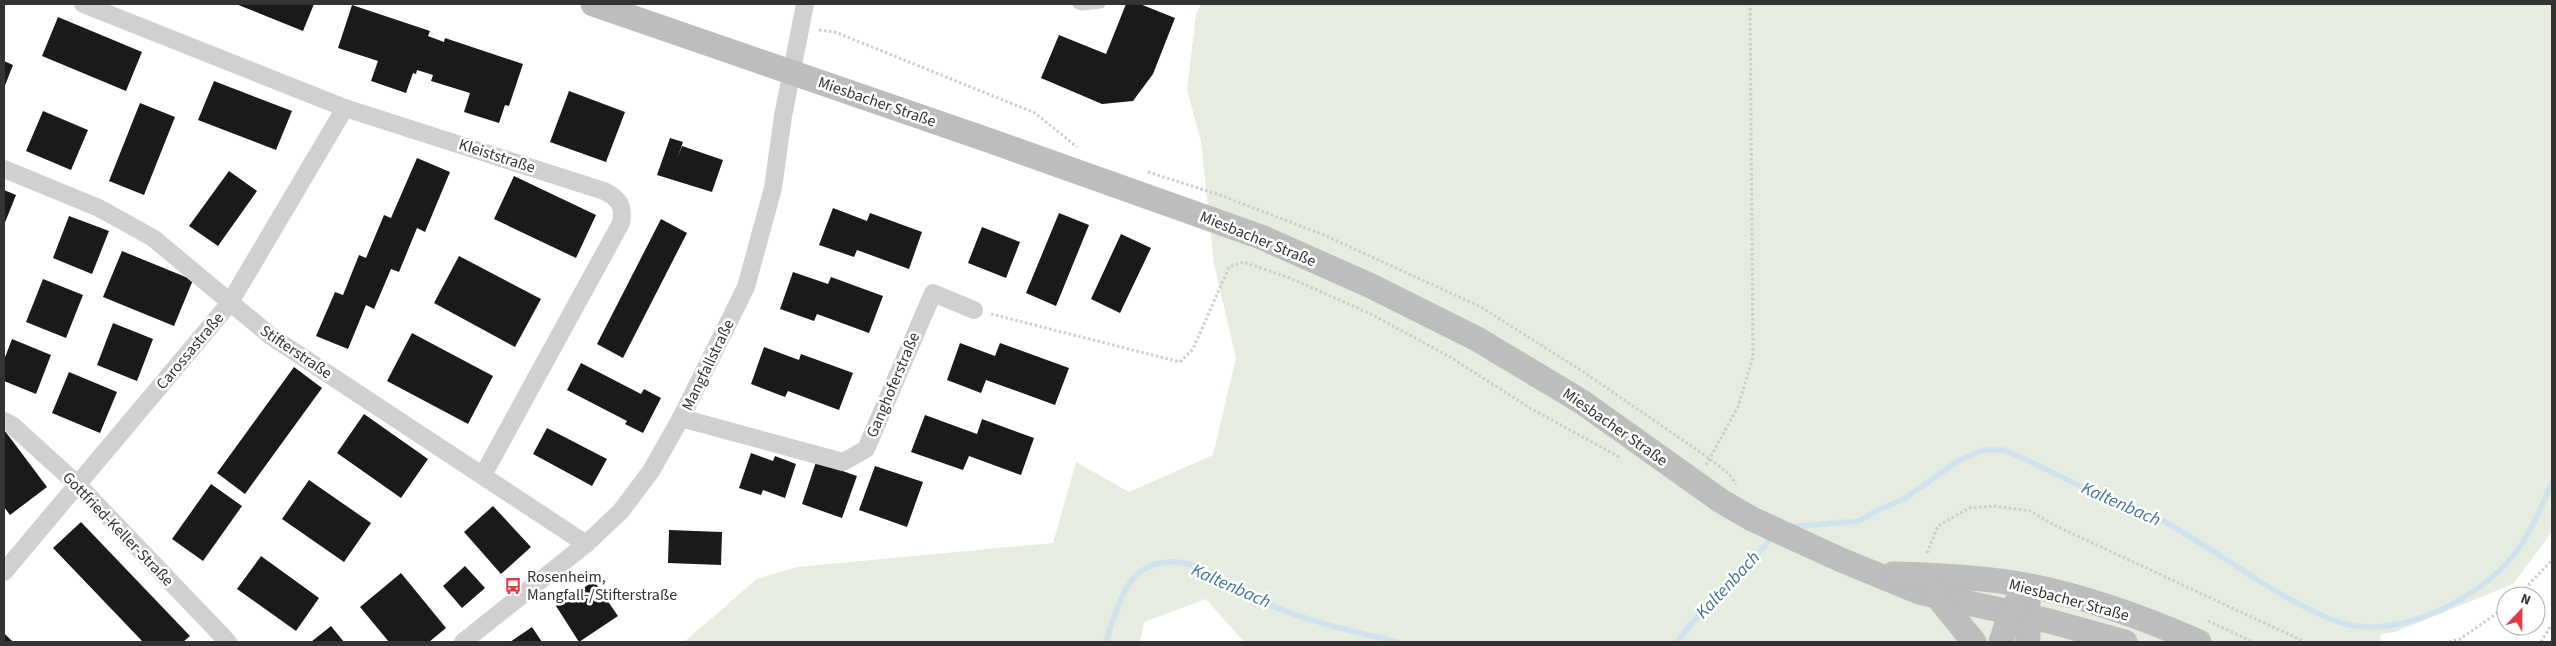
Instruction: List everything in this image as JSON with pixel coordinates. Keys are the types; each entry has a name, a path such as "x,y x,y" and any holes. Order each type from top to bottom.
{"main road":[{"name":"Miesbacher Straße","path":"593,4 988,140 1243,231 1369,285 1477,339 1574,397 1721,501 1752,518 1839,559 1899,585 1936,596 2020,614 2115,641"},
{"name":"Miesbacher Straße","path":"1875,573 1990,580 2027,586 2112,610 2199,642"},
{"path":"2001,642 2020,614 2027,586"},
{"path":"1936,596 1974,642"},
{"path":"2020,614 2028,642"}],"street":[{"name":"Kleiststraße","path":"83,4 345,108 604,191 617,198 622,205 621,223 483,475"},
{"name":"Mangfallstraße","path":"463,642 586,544 621,510 642,485 681,418 746,287 774,188 783,116 793,73 805,4"},
{"name":"Carossastraße","path":"4,572 229,304 345,108"},
{"name":"Stifterstraße","path":"4,169 99,208 132,224 159,243 229,304 272,337 586,544"},
{"name":"Ganghoferstraße","path":"681,418 843,462 866,449 933,293 974,310"},
{"name":"Gottfried-Keller-Straße","path":"4,421 12,425 78,485 228,642"}],"lane":[{"path":"1077,4 1082,6 1101,4"}],"path":[{"path":"1710,459 1738,407 1753,357 1750,4"},
{"path":"974,310 1180,362 1193,349 1229,267 1243,262 1290,278 1371,314 1450,357 1530,408 1628,462"},
{"path":"1924,561 1938,526 1969,508 1994,506 2030,511 2063,529 2305,642"},
{"path":"2527,586 2552,560"},
{"path":"2450,642 2460,639 2496,613"},
{"path":"2541,642 2552,624"}],"shaded area":[{"path":"1201,4 2552,4 2552,532 2513,584 2496,586 2496,591 2395,632 2380,635 2381,642 1244,642 1206,599 1144,622 1140,642 684,642 757,579 797,567 1053,543 1076,462 1129,492 1213,455 1236,358 1214,264 1201,141 1187,90 1196,15"}],"building":[{"path":"236,4 314,4 303,31"},
{"path":"1126,4 1140,4 1175,18 1153,74 1133,101 1102,104 1041,78 1059,35 1106,54"},
{"path":"352,5 430,31 428,36 444,42 445,38 523,64 509,106 505,105 499,123 464,112 470,93 431,81 433,75 417,70 416,74 413,73 406,93 371,81 378,61 338,48"},
{"path":"58,17 142,52 126,91 42,56"},
{"path":"4,61 13,65 4,88"},
{"path":"214,81 292,111 276,150 198,120"},
{"path":"569,91 625,112 606,162 550,142"},
{"path":"140,103 175,117 144,195 109,181"},
{"path":"43,111 88,130 71,170 26,151"},
{"path":"670,138 683,142 677,159 682,146 723,160 712,192 657,175"},
{"path":"417,158 450,172 425,232 417,228 399,272 391,269 374,309 366,305 348,349 316,336 335,292 343,295 359,255 366,258 384,215 391,218"},
{"path":"229,171 257,191 218,246 189,226"},
{"path":"514,176 596,215 576,258 494,219"},
{"path":"4,190 16,195 4,225"},
{"path":"833,208 867,221 870,213 922,232 909,269 857,250 854,257 819,245"},
{"path":"1059,213 1089,225 1056,306 1026,293"},
{"path":"69,216 109,231 92,274 53,258"},
{"path":"661,219 687,233 623,358 597,344"},
{"path":"982,227 1020,242 1006,278 968,263"},
{"path":"1121,234 1151,248 1120,313 1091,299"},
{"path":"122,251 193,280 174,326 103,297"},
{"path":"459,256 541,299 515,347 434,303"},
{"path":"793,272 828,284 831,277 883,296 869,333 817,314 814,321 780,309"},
{"path":"43,279 83,295 66,338 26,322"},
{"path":"113,323 153,339 137,381 97,365"},
{"path":"412,333 493,376 468,424 387,381"},
{"path":"12,339 51,355 36,394 4,381 4,360"},
{"path":"960,343 995,356 1000,343 1069,368 1055,405 986,380 981,393 947,380"},
{"path":"764,347 799,360 801,354 853,373 839,410 788,391 785,397 751,384"},
{"path":"581,363 641,394 644,389 661,398 643,433 625,424 627,421 567,390"},
{"path":"294,367 322,388 245,494 217,473"},
{"path":"69,372 117,392 100,433 52,413"},
{"path":"364,414 428,459 401,498 337,453"},
{"path":"925,415 977,434 982,419 1034,438 1021,475 969,456 963,470 911,452"},
{"path":"547,428 607,459 592,486 533,454"},
{"path":"5,431 47,487 10,515 4,507"},
{"path":"751,453 773,461 775,456 796,464 785,498 763,490 761,495 739,488"},
{"path":"816,462 857,476 842,518 802,504"},
{"path":"875,466 923,482 907,527 859,510"},
{"path":"309,480 371,523 344,562 282,519"},
{"path":"211,484 242,506 203,561 172,539"},
{"path":"493,506 531,547 501,574 464,532"},
{"path":"81,522 190,636 183,642 143,642 53,548"},
{"path":"669,530 722,532 721,565 668,563"},
{"path":"261,556 319,598 296,631 237,589"},
{"path":"465,566 485,588 462,608 443,586"},
{"path":"401,573 446,628 429,642 389,642 360,607"},
{"path":"594,581 618,616 579,642 556,606"},
{"path":"331,626 344,642 311,642"},
{"path":"532,627 542,642 510,642"},
{"path":"4,633 11,640 14,642 4,642"}],"waterway":[{"name":"Kaltenbach","path":"1790,527 1859,521 1878,510 1904,499 1958,461 1984,450 2004,450 2083,487 2160,519 2310,610 2333,620 2355,626 2379,627 2403,623 2451,605 2492,577 2508,562 2522,544 2552,483"},
{"name":"Kaltenbach","path":"1677,642 1709,602 1726,591 1774,535"},
{"name":"Kaltenbach","path":"1106,642 1116,610 1133,578 1141,571 1164,562 1187,564 1196,567 1240,592 1285,611 1322,623 1398,642"}],"place":[{"name":"Rosenheim, Mangfall-/Stifterstraße","path":"513,586"}]}
